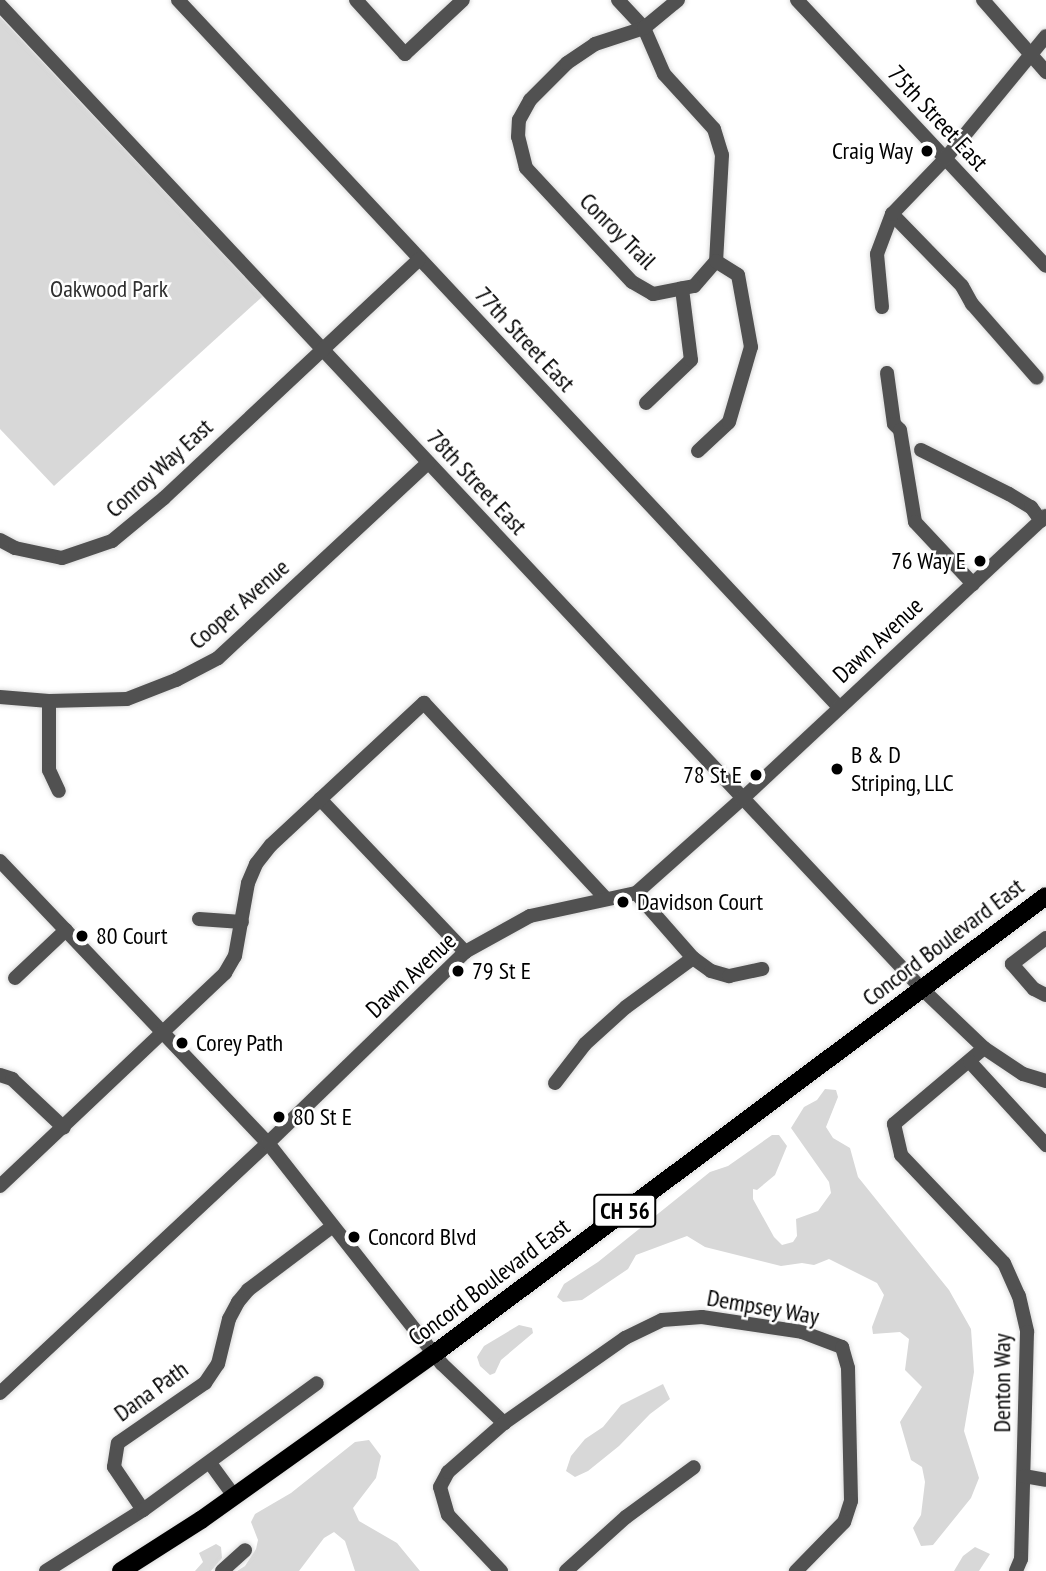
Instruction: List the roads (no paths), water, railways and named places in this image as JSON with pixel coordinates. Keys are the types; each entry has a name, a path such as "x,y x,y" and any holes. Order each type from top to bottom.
{"main road":[{"name":"Concord Boulevard East","path":"121,1571 234,1496 434,1354 1046,896"}],"street":[{"name":"77th Street East","path":"178,0 839,708"},
{"path":"362,2 405,54 463,0"},
{"path":"618,0 644,28 664,74 714,129 722,155 716,261 694,286 682,289 691,360 646,403"},
{"name":"Conroy Trail","path":"678,0 644,28 595,44 567,63 530,100 519,120 518,137 526,168 632,282 653,295 682,289"},
{"name":"75th Street East","path":"797,0 1046,266"},
{"path":"983,0 1046,72"},
{"name":"78th Street East","path":"0,5 921,988 984,1048 1023,1074 1046,1081"},
{"path":"882,307 877,254 892,214 945,159 1046,36"},
{"path":"892,214 962,286 972,304 1037,378"},
{"name":"Conroy Way East","path":"0,540 15,548 62,558 113,541 164,498 419,259"},
{"path":"698,451 729,422 751,347 738,275 716,261"},
{"path":"887,373 894,424 900,430 915,522 973,584"},
{"path":"921,450 1009,494 1031,507 1043,519"},
{"name":"Cooper Avenue","path":"0,697 49,701 127,699 177,680 218,658 428,463"},
{"name":"Dawn Avenue","path":"0,1393 268,1143 465,952 530,916 636,893 742,799 1043,519"},
{"path":"49,701 50,769 59,791"},
{"path":"0,1185 64,1128 225,973 235,957 248,883 256,864 271,845 424,703 605,898"},
{"path":"320,799 465,952"},
{"path":"0,860 268,1143 434,1354 504,1423 448,1472 440,1487 448,1515 501,1571"},
{"path":"636,893 693,958 710,971 729,976 762,969"},
{"path":"199,919 242,922"},
{"path":"15,978 66,930"},
{"path":"1046,938 1012,964 1034,989 1046,995"},
{"path":"555,1083 585,1044 626,1007 693,958"},
{"path":"984,1048 970,1062 1046,1145"},
{"name":"Denton Way","path":"970,1062 894,1124 901,1155 1004,1264 1019,1296 1027,1332 1021,1559 1016,1571"},
{"path":"0,1075 12,1079 64,1128"},
{"name":"Dana Path","path":"144,1510 114,1467 118,1443 205,1383 218,1364 229,1319 238,1302 248,1290 333,1226"},
{"name":"Dempsey Way","path":"504,1423 625,1338 662,1320 702,1317 790,1330 842,1347 848,1368 852,1501 844,1522 796,1571"},
{"path":"46,1571 144,1510 317,1383"},
{"path":"210,1463 234,1496"},
{"path":"566,1571 626,1517 694,1467"},
{"path":"1024,1476 1046,1480"},
{"path":"222,1571 245,1550"}],"place":[{"name":"Craig Way","path":"927,151"},
{"name":"76 Way E","path":"980,561"},
{"name":"B & D Striping, LLC","path":"837,769"},
{"name":"78 St E","path":"756,775"},
{"name":"Davidson Court","path":"623,902"},
{"name":"80 Court","path":"82,936"},
{"name":"79 St E","path":"458,971"},
{"name":"Corey Path","path":"182,1043"},
{"name":"80 St E","path":"279,1117"},
{"name":"Concord Blvd","path":"354,1237"}],"park label":[{"name":"Oakwood Park","path":"109,289"}]}
